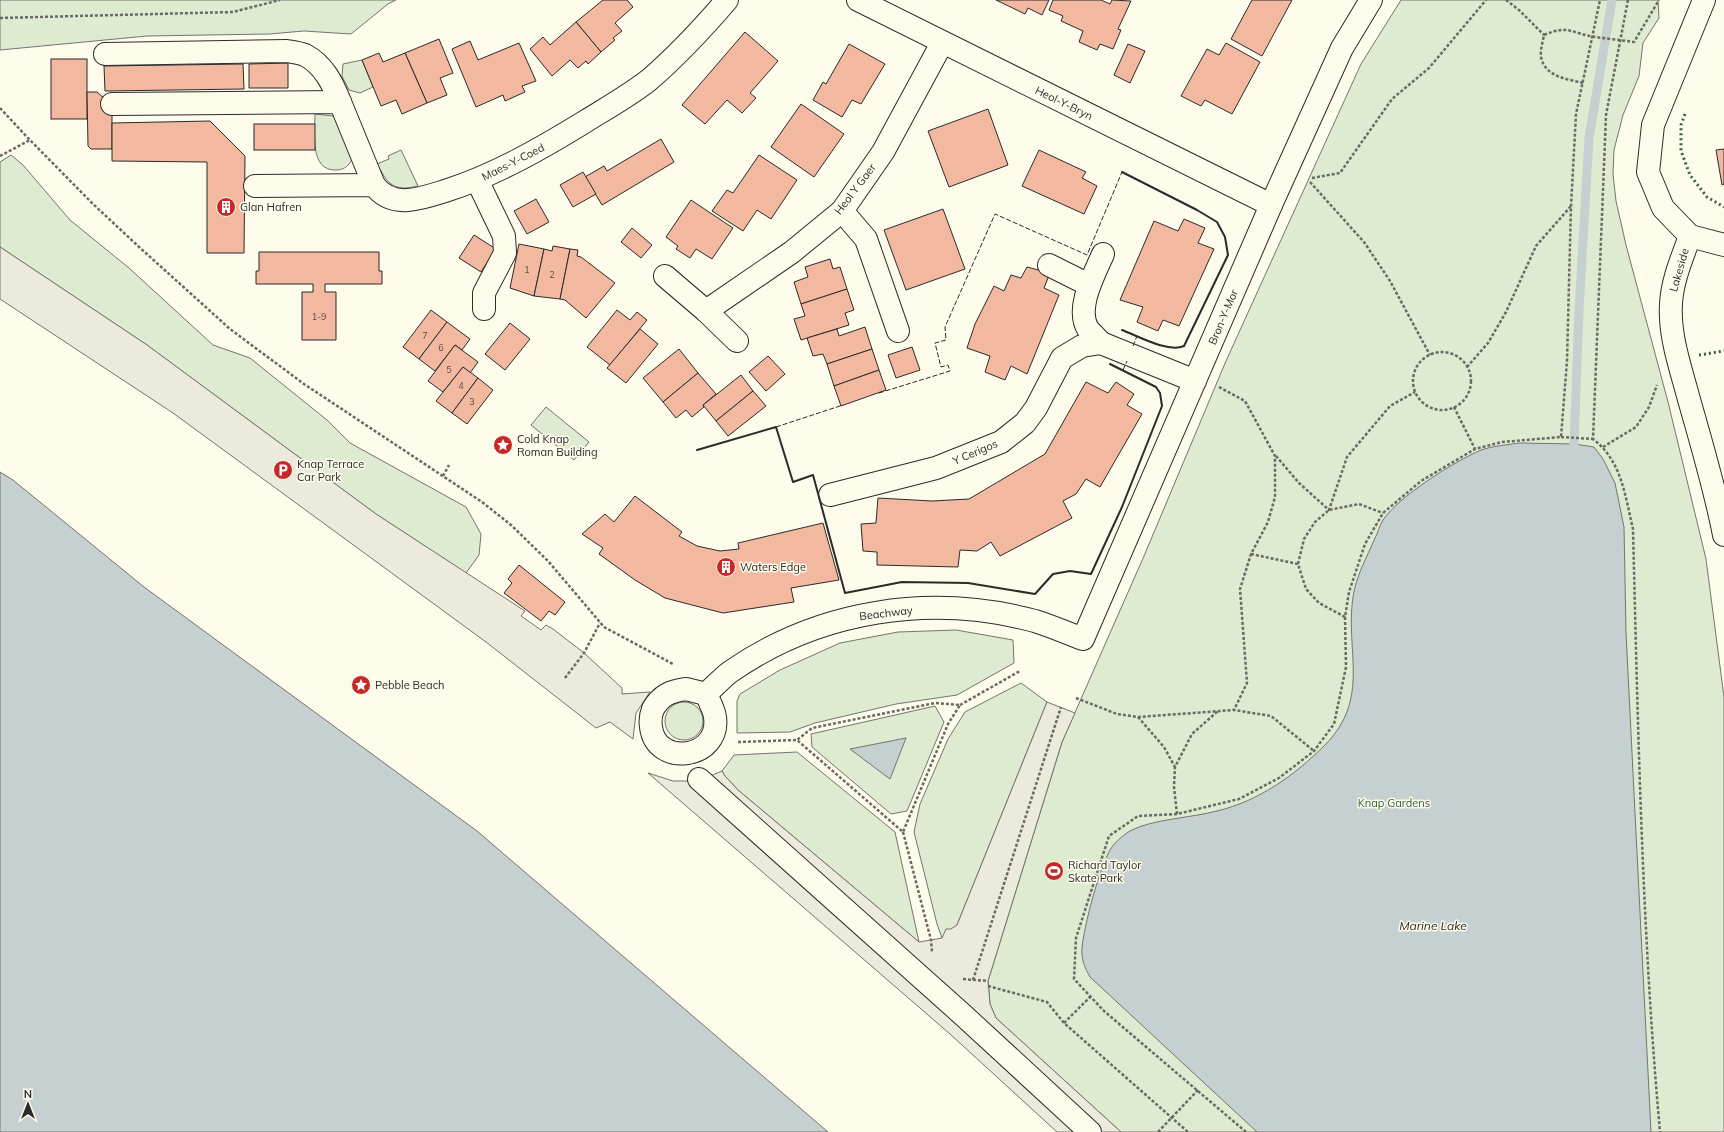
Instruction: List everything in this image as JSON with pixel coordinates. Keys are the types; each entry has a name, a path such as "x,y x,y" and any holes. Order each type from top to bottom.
{"street":[{"name":"Maes-Y-Coed","path":"374,185 380,194 392,199 407,200 425,197 477,180 550,143 603,111 648,81 692,41 727,0"},
{"name":"Heol-Y-Bryn","path":"858,0 1271,205"},
{"name":"Bron-Y-Mor","path":"1083,639 1271,205 1342,48 1371,0"},
{"name":"Lakeside","path":"1704,0 1653,125 1648,172 1663,208 1690,236 1675,280 1671,303 1671,322 1677,356 1717,501 1724,534"},
{"name":"Heol Y Gaer","path":"706,311 792,252 842,212 883,152 942,43"},
{"path":"104,54 287,51 305,55 320,66 333,84 374,185 255,186"},
{"path":"112,104 340,102"},
{"path":"477,180 504,236 505,253 484,293 484,309"},
{"path":"842,212 866,239 898,331"},
{"path":"1690,236 1724,245"},
{"path":"1104,254 1090,285 1083,306 1087,327 1101,343 1195,381"},
{"path":"1049,264 1090,285"},
{"path":"665,276 706,311 737,341"},
{"name":"Y Cerigos","path":"830,495 936,468 1001,442 1025,423 1036,408 1062,358 1082,346 1101,343"},
{"name":"Beachway","path":"706,694 729,673 757,655 802,633 860,615 902,609 952,608 993,613 1035,621 1083,639"},
{"path":"699,779 963,1015 1090,1132"}],"path":[{"path":"0,18 233,12 280,0"},
{"path":"1430,355 1390,281 1364,242 1308,179 1340,173 1392,99 1429,68 1486,0"},
{"path":"1506,0 1519,10 1544,35"},
{"path":"1561,437 1567,361 1571,206 1576,114 1594,37 1600,0"},
{"path":"1593,439 1606,115 1628,0"},
{"path":"1544,35 1557,29 1571,30 1594,37 1634,42 1659,0"},
{"path":"1544,35 1541,57 1548,71 1560,78 1583,84"},
{"path":"0,108 30,140 138,246 230,329 304,384 482,502 511,525 548,561 604,627 677,667"},
{"path":"0,156 30,140"},
{"path":"1467,367 1488,343 1506,312 1536,246 1571,206"},
{"path":"1443,352 1453,354 1461,359 1467,367 1470,376 1468,394 1462,402 1454,407 1445,410 1436,410 1426,406 1415,392 1412,382 1414,372 1418,364 1430,355 1443,352"},
{"path":"1603,447 1636,427 1649,407 1658,381 1677,356"},
{"path":"1195,381 1212,383 1245,401 1275,456 1299,484 1329,510"},
{"path":"1329,510 1347,457 1390,406 1415,392"},
{"path":"1454,407 1475,449"},
{"path":"1246,1132 1104,1012 1074,979 1076,938 1109,836 1138,816 1177,814 1239,799 1279,778 1314,751 1334,724 1346,667 1345,617 1349,592 1365,544 1383,513 1421,481 1475,449 1502,442 1561,437 1593,439 1603,447 1620,475 1633,529 1643,878 1654,1064 1660,1132"},
{"path":"1234,710 1247,683 1240,589 1250,554 1268,522 1275,497 1275,456"},
{"path":"443,476 449,466"},
{"path":"1345,617 1319,603 1306,589 1298,564 1304,539 1315,522 1329,510 1359,504 1383,513"},
{"path":"1250,554 1298,564"},
{"path":"565,678 584,653 600,623"},
{"path":"903,832 948,724 960,705 1020,671"},
{"path":"1076,698 1117,714 1138,717 1234,710 1271,716 1314,751"},
{"path":"731,742 797,740 812,728 935,703 960,705"},
{"path":"974,980 1062,707"},
{"path":"1177,814 1174,787 1175,767 1192,734 1218,711"},
{"path":"1138,717 1164,747 1175,767"},
{"path":"797,740 903,832 931,940"},
{"path":"988,986 1047,1002 1064,1023 1188,1132"},
{"path":"1064,1023 1090,997"},
{"path":"1158,1132 1198,1090"}],"green space":[{"path":"0,0 396,0 388,4 351,34 304,31 269,34 147,36 0,50"},
{"name":"Knap Gardens","path":"1401,0 1658,0 1659,18 1643,43 1639,76 1623,115 1614,150 1613,174 1616,201 1626,245 1668,402 1706,559 1724,697 1724,1132 1121,1132 996,1018 990,1004 988,981 1062,742 1144,556 1226,361 1361,64"},
{"path":"362,60 373,87 360,93 349,90 342,76 343,64"},
{"path":"315,114 333,116 338,119 353,158 344,168 339,170 327,169 321,164 317,157 315,149"},
{"path":"401,150 418,186 403,188 392,185 377,164 389,159 388,156"},
{"path":"11,155 23,165 70,220 129,268 213,345 250,358 327,420 350,443 466,507 481,534 479,555 466,573 376,514 147,345 0,247 0,162"},
{"path":"546,407 589,442 574,460 531,425"},
{"path":"956,630 1013,640 1014,663 957,695 896,704 815,723 790,732 737,733 737,701 740,694 780,670 840,643 898,632"},
{"path":"1021,683 1047,702 957,925 942,938 937,924 914,832 920,804 948,739 965,712"},
{"path":"680,702 688,702 695,705 700,710 703,721 700,732 695,737 688,740 680,740 673,737 668,732 665,725 665,717 668,710 673,705"},
{"path":"935,706 944,722 907,811 891,814 812,747 811,734"},
{"path":"797,752 895,832 919,942 738,790 722,771 734,755"}],"shaded area":[{"name":"Knap Terrace Car Park","path":"0,247 147,345 376,514 525,611 521,616 541,630 546,625 553,629 584,653 622,688 622,694 650,692 636,713 633,739 610,722 596,728 486,642 173,413 0,299"},
{"path":"1047,702 1075,713 1062,742 988,981 990,1004 996,1018 1121,1132 1057,1132 950,1034 648,773 673,781 691,781 708,777 722,771 738,790 919,942 931,940 942,938 946,929 951,929 957,925"}],"water":[{"name":"Marine Lake","path":"1519,443 1574,444 1594,447 1603,459 1615,483 1624,527 1626,633 1651,1132 1257,1132 1090,977 1086,970 1082,956 1083,938 1101,870 1112,847 1118,840 1130,831 1160,821 1217,811 1247,801 1276,786 1301,767 1325,745 1339,727 1348,710 1352,692 1353,674 1351,617 1354,589 1365,559 1383,520 1401,501 1428,480 1457,462 1481,450"},
{"path":"0,472 13,480 144,587 477,831 828,1132 0,1132"},
{"path":"906,738 890,779 850,749"}],"building":[{"path":"603,0 627,0 633,7 615,23 622,31 613,38 615,40 601,52 576,22"},
{"path":"996,0 1049,0 1042,15 1028,8 1025,14"},
{"path":"1053,0 1101,0 1110,4 1112,0 1131,1 1118,29 1121,30 1113,49 1100,44 1097,50 1079,42 1083,31 1061,21 1063,16 1049,10"},
{"path":"1252,0 1292,0 1262,56 1231,39"},
{"path":"576,22 601,52 588,64 586,61 578,68 570,60 552,76 530,49 543,37 550,45"},
{"path":"745,32 778,61 750,93 756,98 742,113 727,100 705,124 682,105"},
{"path":"439,39 453,73 440,78 447,95 427,103 405,53"},
{"path":"470,41 478,60 519,43 536,81 522,86 525,92 505,101 503,95 476,107 452,49"},
{"path":"1226,43 1260,62 1232,114 1205,100 1201,106 1181,96 1207,49 1219,55"},
{"path":"849,44 885,64 861,104 852,100 842,117 813,100 823,82 826,84"},
{"path":"1128,44 1145,51 1130,83 1114,75"},
{"path":"379,53 383,62 405,53 427,103 402,114 396,100 381,106 362,60"},
{"path":"51,59 87,59 87,119 51,119"},
{"path":"288,63 288,88 249,88 249,64"},
{"path":"243,64 244,89 105,91 104,66"},
{"path":"87,92 97,92 106,100 112,112 112,149 91,149 88,146"},
{"path":"801,104 844,134 814,177 771,147"},
{"path":"988,109 1008,165 949,187 928,131"},
{"name":"Glan Hafren","path":"210,121 245,156 244,253 207,253 207,162 112,161 112,123"},
{"path":"254,124 315,124 315,150 254,150"},
{"path":"661,139 674,162 602,205 585,177 604,166 607,171"},
{"path":"1724,149 1724,184 1722,185 1716,150"},
{"path":"1039,150 1086,172 1082,178 1097,186 1084,214 1022,186"},
{"path":"759,155 797,180 771,219 757,210 743,231 712,211 727,190 733,193"},
{"path":"583,172 596,194 573,207 560,185"},
{"path":"536,199 549,222 527,234 514,211"},
{"path":"691,200 733,228 712,259 696,249 690,258 676,249 678,246 666,237"},
{"path":"943,209 965,269 906,290 884,230"},
{"path":"1184,219 1205,228 1198,243 1214,249 1179,326 1163,320 1158,331 1137,322 1143,307 1120,300 1154,221 1178,231"},
{"path":"632,228 652,245 641,258 621,242"},
{"path":"474,235 496,249 481,272 459,258"},
{"path":"519,244 544,249 534,296 510,288"},
{"path":"553,246 570,249 560,299 534,296 544,249 552,251"},
{"path":"570,249 578,250 577,256 581,257 615,283 586,318 565,300 560,299"},
{"path":"259,252 379,252 379,271 382,271 382,284 325,284 325,292 336,292 336,340 302,340 302,292 313,292 313,284 256,284 256,271 259,271"},
{"path":"830,259 833,269 840,267 847,289 801,304 794,282 808,277 805,267"},
{"path":"1027,267 1050,273 1044,288 1059,295 1027,374 1011,366 1005,380 985,372 990,356 967,348 975,324 994,286 1004,291 1011,275 1021,278"},
{"path":"847,289 854,310 845,313 849,325 801,340 794,319 805,316 801,304"},
{"path":"431,310 447,322 419,359 403,347"},
{"path":"617,310 630,320 637,312 647,320 610,365 587,347"},
{"path":"447,322 470,339 462,350 455,345 435,371 419,359"},
{"path":"510,323 530,339 505,370 485,354"},
{"path":"865,327 872,349 827,364 823,354 813,356 807,338 837,329 839,336"},
{"path":"640,329 658,344 626,383 607,368"},
{"path":"455,345 478,362 470,373 463,367 443,392 428,381"},
{"path":"912,347 920,370 896,378 888,355"},
{"path":"679,349 698,373 663,402 643,378"},
{"path":"872,349 879,370 834,386 827,364"},
{"path":"768,356 785,374 766,391 749,372"},
{"path":"463,367 478,378 452,413 436,401"},
{"path":"879,370 886,390 841,406 834,386"},
{"path":"698,373 716,394 692,417 686,410 676,418 663,402"},
{"path":"741,375 753,391 716,421 703,405"},
{"path":"478,378 493,390 467,424 452,413"},
{"path":"1086,382 1108,393 1116,382 1134,394 1127,405 1142,414 1100,487 1086,479 1076,494 1063,501 1072,518 1000,556 991,542 977,551 960,550 958,567 877,565 877,552 863,551 861,524 876,523 878,498 932,501 969,499 1045,454"},
{"path":"753,391 766,406 728,436 716,421"},
{"name":"Waters Edge","path":"635,496 682,532 679,536 697,546 720,551 739,549 738,543 823,523 839,580 791,588 794,602 723,613 665,598 635,580 599,554 603,548 582,534 605,514 614,522"},
{"path":"519,565 565,602 555,615 549,611 541,621 504,593 512,583 508,579"}],"waterway":[{"path":"1574,444 1579,310 1589,138 1612,0"}],"hedge":[{"path":"1685,114 1681,125 1681,151 1690,175 1707,197 1724,207"},
{"path":"1699,355 1724,351"}],"fence":[{"path":"879,393 950,371 948,365 941,367 935,343 946,340 945,327 995,214 1087,255 1122,172"},
{"path":"1133,346 1137,336"},
{"path":"1123,370 1127,361"},
{"path":"776,427 843,405"}],"wall":[{"path":"1122,172 1197,210 1217,222 1225,237 1228,255 1184,346 1177,348 1162,346 1122,330"},
{"path":"697,450 776,427 793,482 813,475 845,593 902,582 968,583 1035,594 1053,574 1070,571 1091,574 1122,507 1162,406 1160,393 1156,387 1110,364"}],"place":[{"name":"Glan Hafren","path":"226,207"},
{"name":"Cold Knap Roman Building","path":"503,445"},
{"name":"Knap Terrace Car Park","path":"283,470"},
{"name":"Waters Edge","path":"726,567"},
{"name":"Pebble Beach","path":"361,685"},
{"name":"Richard Taylor Skate Park","path":"1054,871"}]}
